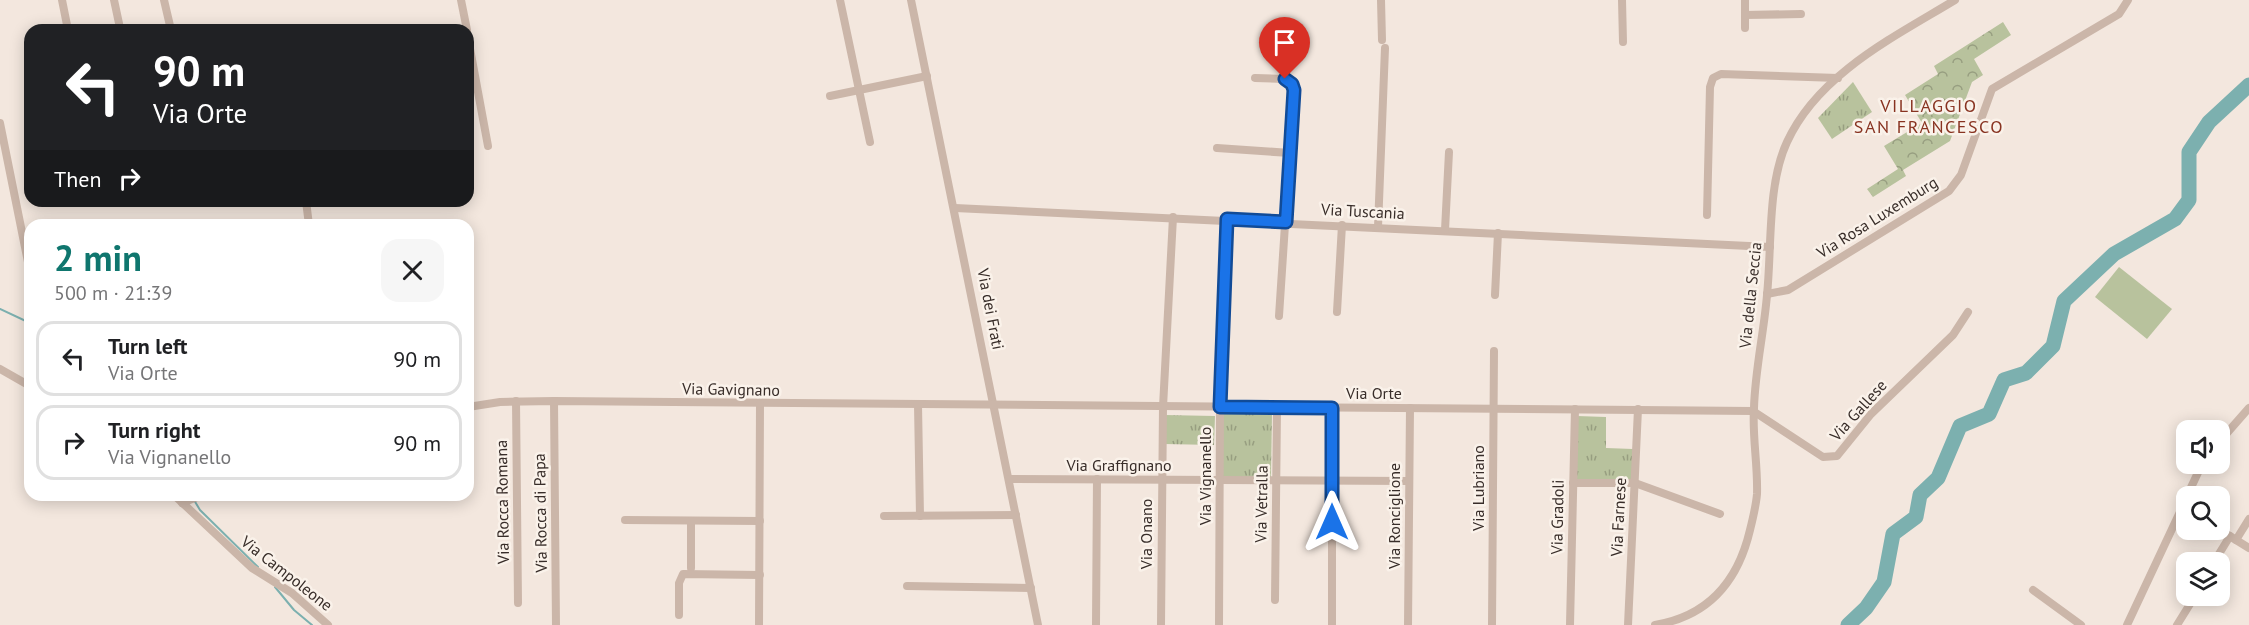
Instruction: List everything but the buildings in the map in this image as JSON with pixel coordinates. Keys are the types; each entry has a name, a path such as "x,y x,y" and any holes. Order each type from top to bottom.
{"street":[{"path":"62,0 67,24"},
{"path":"114,0 119,24"},
{"path":"165,0 170,24"},
{"path":"461,0 465,24"},
{"path":"840,0 870,142"},
{"name":"Via dei Frati","path":"911,0 1038,625"},
{"path":"1378,226 1383,44 1381,0"},
{"path":"1622,0 1623,42"},
{"path":"1745,0 1745,28"},
{"name":"Via della Seccia","path":"1654,625 1683,618 1702,608 1722,591 1737,570 1745,547 1756,498 1753,411 1767,294 1777,175 1785,146 1803,116 1838,78 1869,53 1955,0"},
{"name":"Via Rosa Luxemburg","path":"1767,294 1788,290 1951,189 1963,172 1987,97 1994,87 2119,14 2128,0"},
{"path":"1744,15 1801,14"},
{"path":"474,70 488,146"},
{"path":"1707,215 1710,87 1713,78 1721,74 1838,78"},
{"path":"830,96 927,76"},
{"path":"1255,78 1282,79 1292,84 1290,153 1279,316"},
{"path":"0,123 24,242"},
{"path":"1217,148 1290,153"},
{"path":"1445,230 1449,152"},
{"name":"Via Tuscania","path":"955,208 1378,226 1770,247"},
{"name":"Via Onano","path":"1161,625 1163,406 1173,217"},
{"name":"Via Vignanello","path":"1219,625 1220,407 1227,219"},
{"path":"1337,312 1342,225"},
{"path":"1495,295 1498,233"},
{"name":"Via Gallese","path":"1753,411 1823,457 1834,458 1871,414 1946,343 1968,312"},
{"name":"Via Lubriano","path":"1492,625 1494,351"},
{"path":"0,369 24,383"},
{"name":"Via Gavignano","path":"474,406 516,401 994,405"},
{"name":"Via Rocca Romana","path":"516,401 519,603"},
{"name":"Via Rocca di Papa","path":"554,401 556,625"},
{"path":"759,625 760,404"},
{"path":"918,405 920,516"},
{"name":"Via Orte","path":"994,405 1753,411"},
{"name":"Via Vetralla","path":"1275,600 1277,407"},
{"path":"1332,408 1332,625"},
{"name":"Via Ronciglione","path":"1408,625 1410,408"},
{"path":"2230,430 2249,408"},
{"name":"Via Gradoli","path":"1570,625 1575,409"},
{"name":"Via Farnese","path":"1628,625 1638,410"},
{"name":"Via Graffignano","path":"1009,479 1409,481"},
{"path":"1096,625 1097,480"},
{"path":"1573,483 1635,483 1720,514"},
{"path":"182,503 187,501"},
{"name":"Via Campoleone","path":"182,503 260,573 299,598 328,625"},
{"path":"884,516 1016,515"},
{"path":"2222,552 2249,519"},
{"path":"625,520 760,521"},
{"path":"692,521 692,568"},
{"path":"2127,625 2176,526"},
{"path":"2230,536 2249,548"},
{"path":"679,615 679,583 683,574 760,575"},
{"path":"907,586 1031,588"},
{"path":"2033,590 2081,625"},
{"path":"2177,625 2189,606"}],"green space":[{"path":"2003,22 2011,35 1974,59 1983,75 1972,82 1950,141 1903,170 1906,176 1873,197 1867,189 1898,169 1884,146 1922,123 1905,95 1938,74 1934,66"},
{"path":"1853,82 1872,112 1832,139 1818,118"},
{"path":"2119,267 2172,309 2147,339 2095,297"},
{"path":"1223,412 1272,413 1271,477 1222,477"},
{"path":"1165,415 1215,416 1214,445 1164,444"},
{"path":"1577,416 1606,417 1606,448 1633,449 1633,482 1577,481"}],"waterway":[{"path":"1848,625 1866,608 1884,582 1893,534 1916,517 1920,495 1938,478 1960,426 1989,414 2004,380 2026,373 2053,346 2064,301 2114,254 2175,219 2189,200 2189,152 2209,122 2249,85"},
{"path":"0,309 24,320"},
{"path":"195,501 200,510 258,567"},
{"path":"275,587 294,610 312,625"}],"district":[{"name":"VILLAGGIO SAN FRANCESCO","path":"1929,116"}],"route":[{"path":"1285,79 1292,84 1294,90 1286,222 1227,219 1220,407 1332,408 1332,522"}]}
